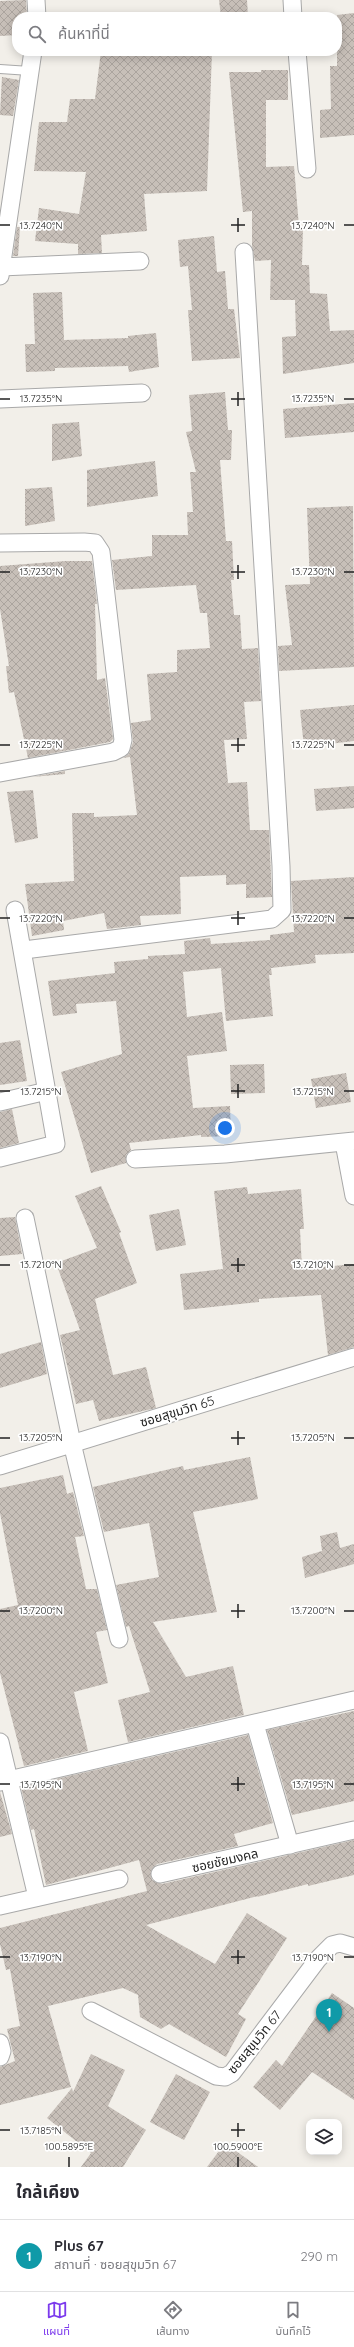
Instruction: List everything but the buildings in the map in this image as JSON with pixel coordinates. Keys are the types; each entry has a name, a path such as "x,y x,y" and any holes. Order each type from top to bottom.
{"street":[{"path":"36,0 37,12"},
{"path":"292,0 293,12"},
{"path":"32,56 1,271 140,261"},
{"path":"296,56 307,169"},
{"path":"24,950 272,919 282,910 281,866 244,252"},
{"path":"0,399 142,393"},
{"path":"0,543 84,542 95,543 102,552 124,740 121,748 113,752 0,773"},
{"path":"0,1158 56,1144 16,910"},
{"path":"0,1102 47,1091"},
{"path":"135,1159 225,1154 349,1142 354,1196"},
{"path":"25,1218 72,1443 119,1639"},
{"name":"ซอยสุขุมวิท 65","path":"0,1466 354,1357"},
{"path":"4,1781 354,1700"},
{"path":"254,1724 290,1845"},
{"path":"0,1742 4,1781 37,1897"},
{"name":"ซอยชัยมงคล","path":"160,1874 354,1830"},
{"path":"0,1906 119,1879"},
{"name":"ซอยสุขุมวิท 67","path":"91,2011 216,2076 225,2077 232,2073 254,2046 318,1959 332,1945 340,1943 354,1947"},
{"path":"0,2043 2,2051 0,2057"}],"lane":[{"path":"0,69 30,71"}],"place":[{"name":"Plus 67","path":"329,2032"}]}
